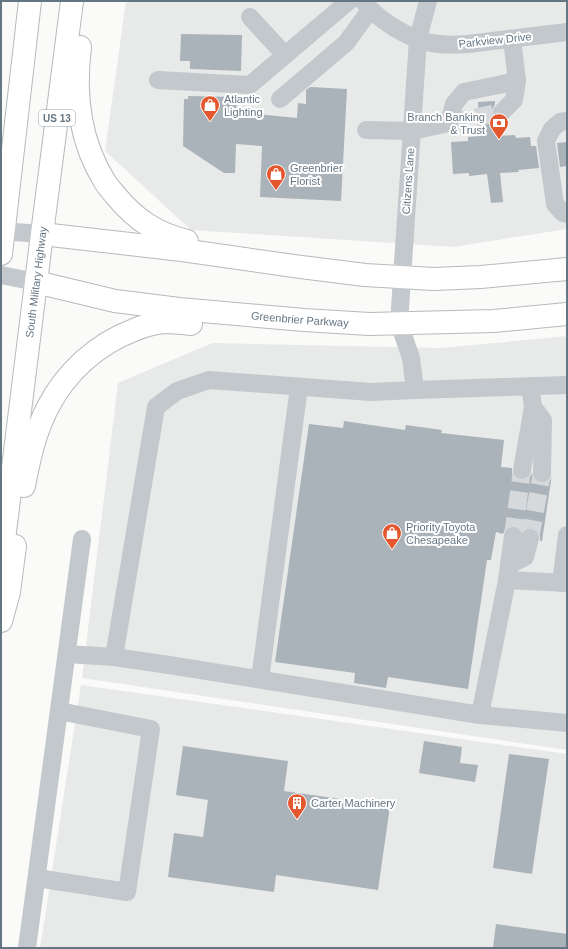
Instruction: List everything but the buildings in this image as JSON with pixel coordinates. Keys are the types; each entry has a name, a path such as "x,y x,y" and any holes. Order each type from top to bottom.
{"main road":[{"path":"1,254 30,1"},
{"name":"South Military Highway","path":"1,564 72,1"},
{"path":"85,1 78,62 80,116 88,148 106,183 134,216 162,234 192,243 242,249 300,267"},
{"path":"42,234 182,250 365,275 434,278 481,277 567,269"},
{"name":"Greenbrier Parkway","path":"36,282 114,301 179,309 369,324 494,321 567,314"},
{"path":"1,621 9,592 24,485 30,457 38,430 47,408 58,390 72,372 104,345 123,334 143,327 162,322 180,322 208,326 266,316"}],"street":[{"path":"158,80 250,86 349,1"},
{"name":"Citizens Lane","path":"399,323 418,39 428,1"},
{"path":"280,100 346,43 367,5"},
{"name":"Parkview Drive","path":"367,5 392,26 418,39 431,43 454,45 468,44 567,32"},
{"path":"250,17 285,55"},
{"path":"502,112 514,100 517,81 512,39"},
{"path":"366,130 412,131 449,123 454,104 464,92 517,81"},
{"path":"567,121 560,122 552,129 546,141 555,204 563,213 567,214"},
{"path":"3,231 42,234"},
{"path":"1,275 36,282"},
{"path":"399,323 411,358 415,390"},
{"path":"114,658 156,407 177,391 209,380 371,392 567,385"},
{"path":"517,469 533,407 530,386"},
{"path":"260,679 299,387"},
{"path":"533,407 543,420 542,473"},
{"path":"480,714 508,572 507,534"},
{"path":"508,572 564,583 567,535"},
{"path":"28,948 36,878 82,538"},
{"path":"508,572 525,557 530,538"},
{"path":"66,654 114,658 260,679 480,714 567,723"},
{"path":"36,878 127,892 151,729 59,711"}],"shaded area":[{"path":"126,1 567,1 567,229 453,247 191,230 105,151"},
{"path":"567,336 567,750 82,678 118,383 212,343 441,348"},
{"path":"81,685 567,754 567,948 40,948"}],"tunnel":[{"path":"449,123 502,112"},
{"path":"513,536 522,470"},
{"path":"530,538 542,473"}],"place":[{"name":"Atlantic Lighting","path":"210,122"},
{"name":"Branch Banking & Trust","path":"499,140"},
{"name":"Greenbrier Florist","path":"276,191"},
{"name":"Priority Toyota Chesapeake","path":"392,550"},
{"name":"Carter Machinery","path":"297,820"}]}
